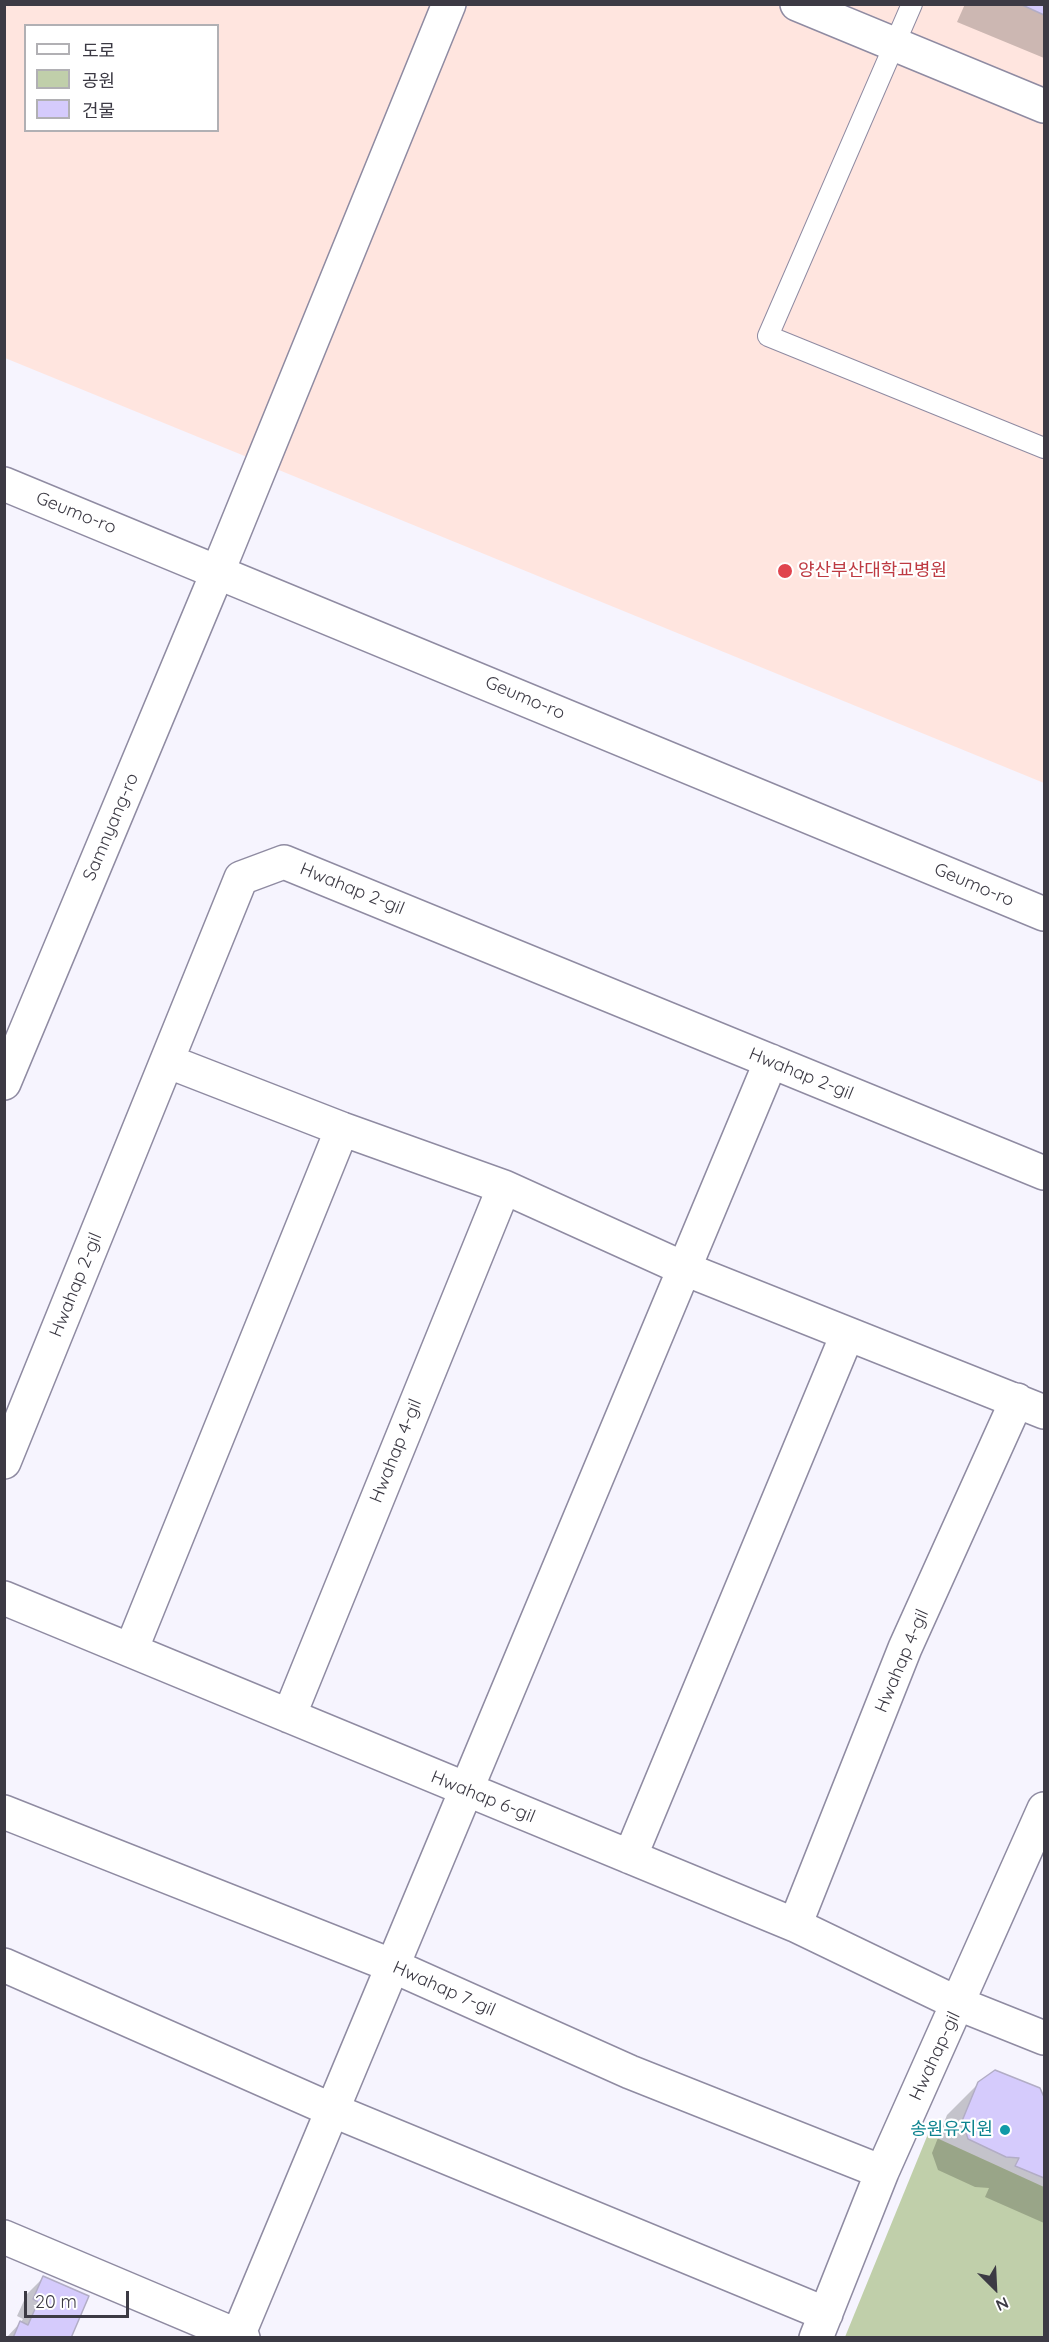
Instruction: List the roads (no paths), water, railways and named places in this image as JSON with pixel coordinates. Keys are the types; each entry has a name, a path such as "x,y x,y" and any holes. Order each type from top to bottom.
{"street":[{"name":"Samnyang-ro","path":"4,1083 218,571 448,4"},
{"path":"797,4 1044,106"},
{"name":"Geumo-ro","path":"4,484 1044,914"},
{"name":"Hwahap 2-gil","path":"4,1462 242,878 284,862 1044,1173"},
{"name":"Hwahap 4-gil","path":"167,1060 342,1129 504,1187 684,1269 1031,1406 906,1648 795,1925"},
{"path":"4,2237 240,2337 332,2110 771,1061"},
{"path":"131,1650 342,1129"},
{"name":"Hwahap 4-gil","path":"289,1716 504,1187"},
{"path":"630,1857 847,1335"},
{"name":"Hwahap 6-gil","path":"4,1598 466,1791 795,1925 959,2004 1044,2037"},
{"name":"Hwahap-gil","path":"821,2326 882,2172 959,2004 1044,1809"},
{"name":"Hwahap 7-gil","path":"4,1812 393,1966 630,2072 882,2172"},
{"path":"4,1965 821,2326"}],"lane":[{"path":"912,4 768,336 1044,448"}],"place":[{"name":"양산부산대학교병원","path":"785,571"},
{"name":"송원유지원","path":"1005,2130"}]}
